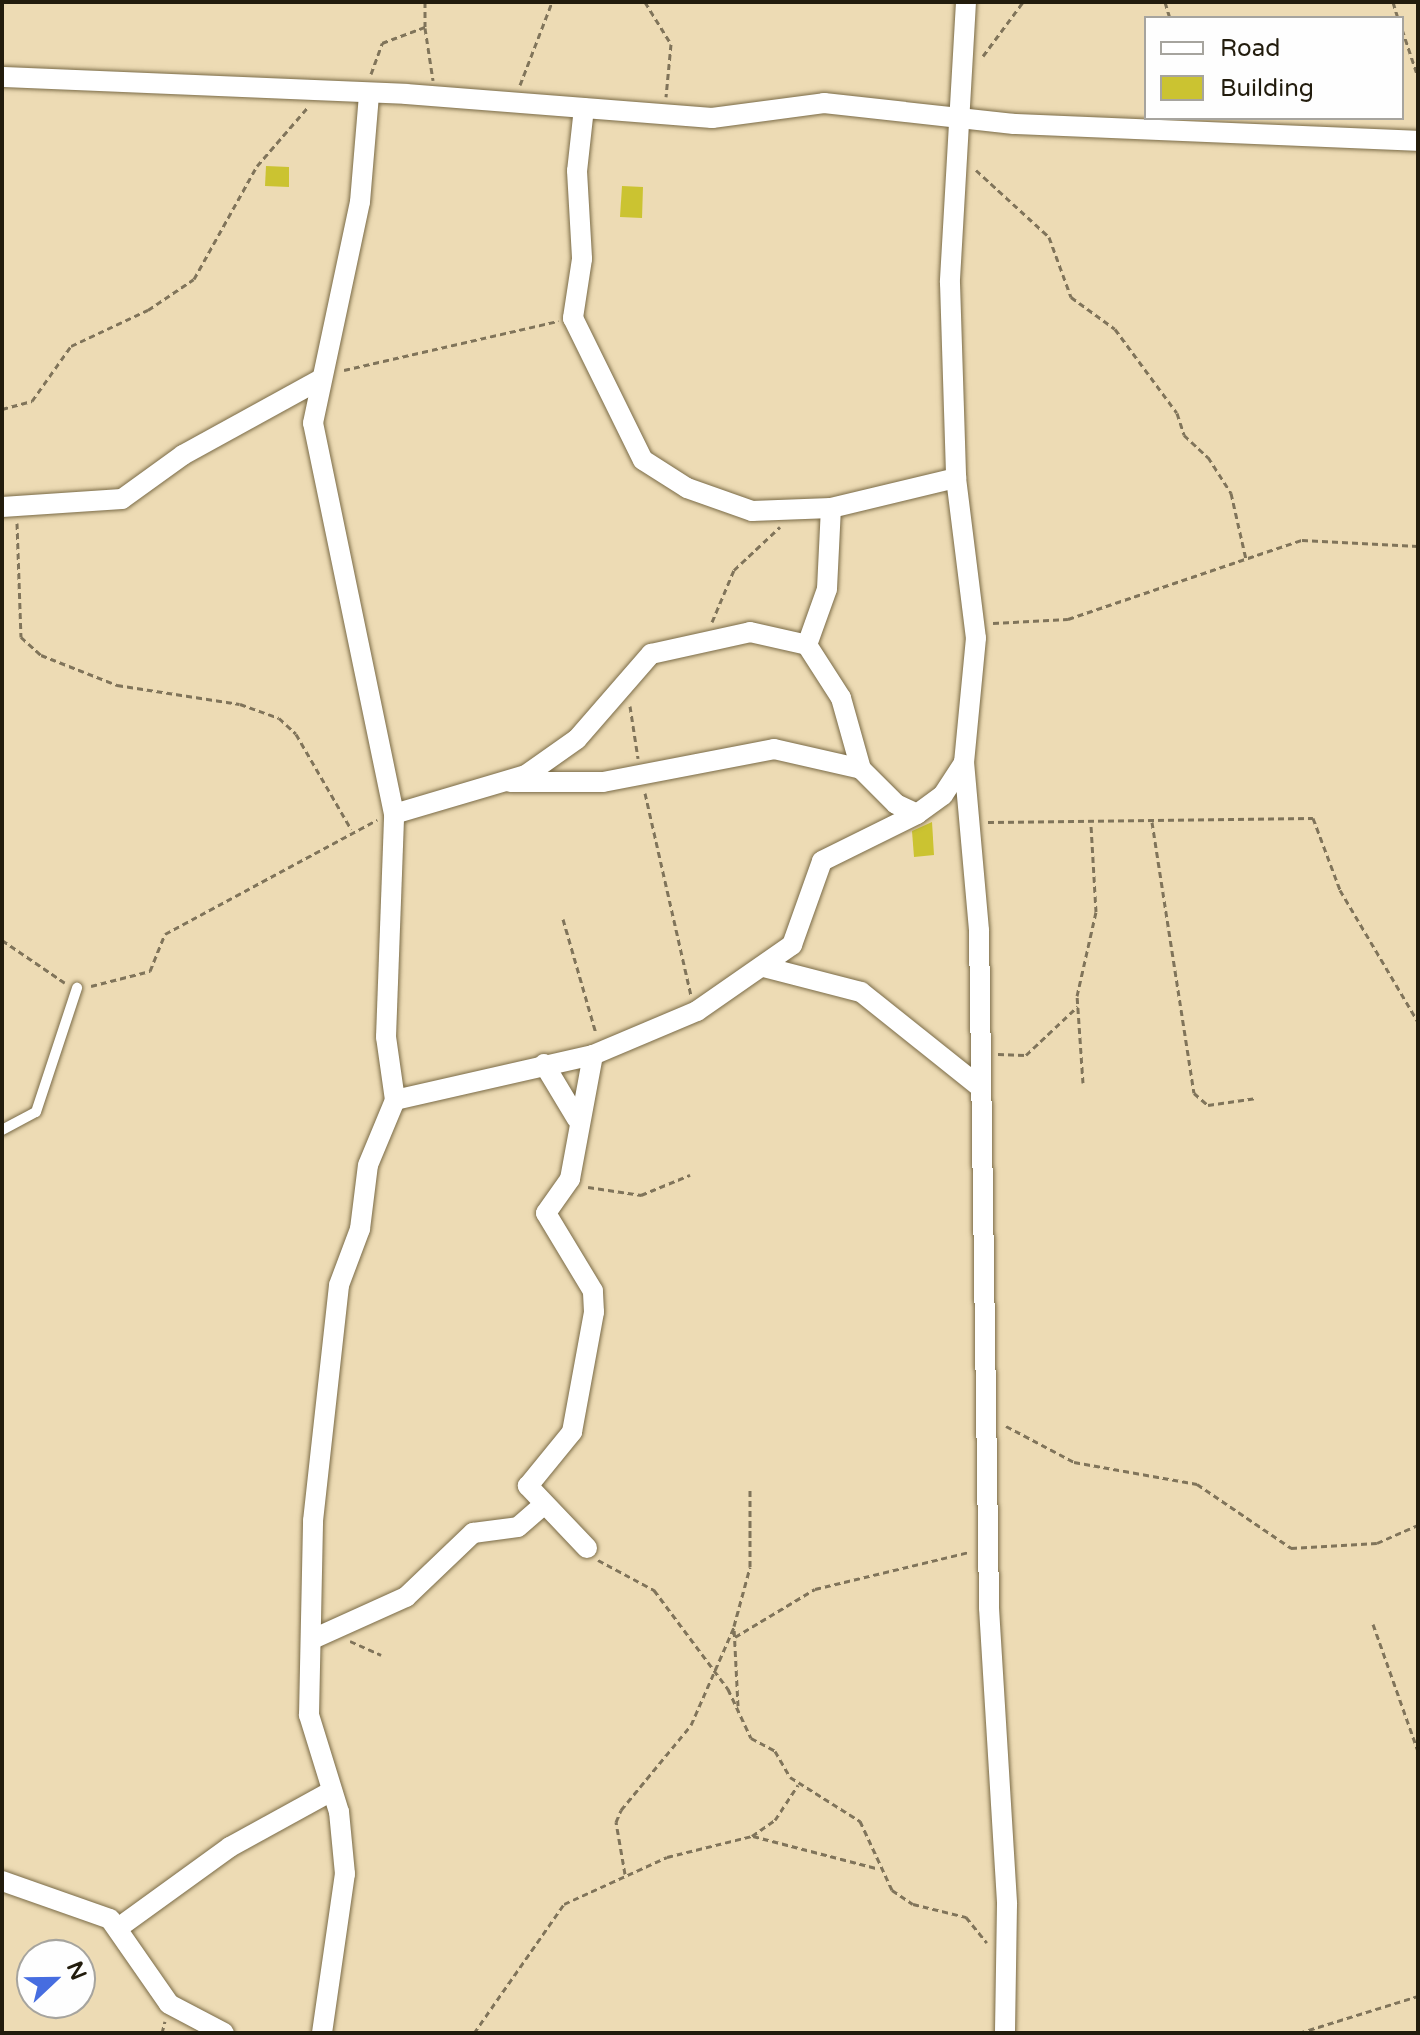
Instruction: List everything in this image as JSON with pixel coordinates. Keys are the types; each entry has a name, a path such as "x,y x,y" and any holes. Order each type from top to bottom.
{"street":[{"path":"966,2 950,283 956,478 969,536 973,625 964,762 979,931 988,1558 1007,1904 1005,2033"},
{"path":"2,77 434,95 512,104 724,118 824,103 959,119 1418,141"},
{"path":"322,2033 344,1895 343,1831 309,1715 315,1638 313,1521 339,1285 360,1229 368,1165 395,1100 386,1037 394,821 314,442 321,379 360,202 369,94"},
{"path":"584,108 577,171 582,259 573,318 643,460 735,508 831,508 956,478"},
{"path":"10,507 122,499 183,455 321,379"},
{"path":"807,645 827,589 831,508"},
{"path":"394,821 510,782 577,739 638,662 700,639 750,632 807,645 841,698 861,769 896,804 917,814"},
{"path":"510,782 569,786 774,749 861,769"},
{"path":"395,1100 597,1053 697,1011 764,967 797,939 822,861 917,814 943,795 964,762"},
{"path":"764,967 861,992 980,1087"},
{"path":"587,1548 542,1506 528,1486 572,1432 594,1312 593,1291 547,1222 548,1203 570,1179 577,1119 597,1053"},
{"path":"544,1064 577,1119"},
{"path":"315,1638 406,1597 473,1533 518,1527 542,1506"},
{"path":"118,1928 230,1847 332,1791"},
{"path":"2,1881 91,1907 118,1928 169,2004 224,2033"}],"lane":[{"path":"2,1130 36,1112 77,988"}],"path":[{"path":"425,2 425,27 434,95"},
{"path":"512,104 552,2"},
{"path":"645,2 671,44 662,113"},
{"path":"963,73 1023,2"},
{"path":"369,94 376,49 425,27"},
{"path":"1404,35 1418,77"},
{"path":"2,409 32,401 71,346 148,310 194,279 257,166 307,108 334,92"},
{"path":"958,155 1049,237 1071,297 1115,329 1177,413 1184,435 1208,457 1231,493 1246,559"},
{"path":"321,379 422,347 505,337 573,318"},
{"path":"10,507 21,637 41,655 117,685 240,704 279,718 296,734 351,829"},
{"path":"700,639 734,570 767,544 787,509"},
{"path":"973,625 1068,619 1315,538 1418,546"},
{"path":"629,702 642,773 697,1011"},
{"path":"968,822 1091,824 1313,818 1340,890 1418,1022"},
{"path":"2,940 77,988 150,971 165,934 351,829 371,820 394,821"},
{"path":"1152,822 1194,1093 1208,1105 1256,1098"},
{"path":"1083,1083 1078,1006 1096,912 1091,824"},
{"path":"563,919 597,1053"},
{"path":"979,1056 1026,1055 1078,1006"},
{"path":"570,1179 621,1196 690,1175"},
{"path":"986,1417 1074,1462 1197,1484 1291,1548 1377,1543 1418,1525"},
{"path":"625,1874 616,1822 621,1810 680,1743 717,1677 734,1627 750,1567 750,1487"},
{"path":"587,1548 616,1574 654,1590 738,1709 751,1738 775,1751 798,1785 860,1821 876,1868 913,1904 966,1917 991,1948"},
{"path":"735,1637 815,1589 865,1573 900,1570 955,1551 988,1558"},
{"path":"1373,1624 1418,1751"},
{"path":"734,1627 738,1709"},
{"path":"474,2033 564,1904 625,1874 752,1836 775,1820 798,1785"},
{"path":"752,1836 876,1868"},
{"path":"1299,2033 1418,1996"}],"building":[{"path":"266,166 289,167 289,187 265,186"},
{"path":"622,186 643,187 642,218 620,217"},
{"path":"932,822 934,855 914,857 912,831"}]}
